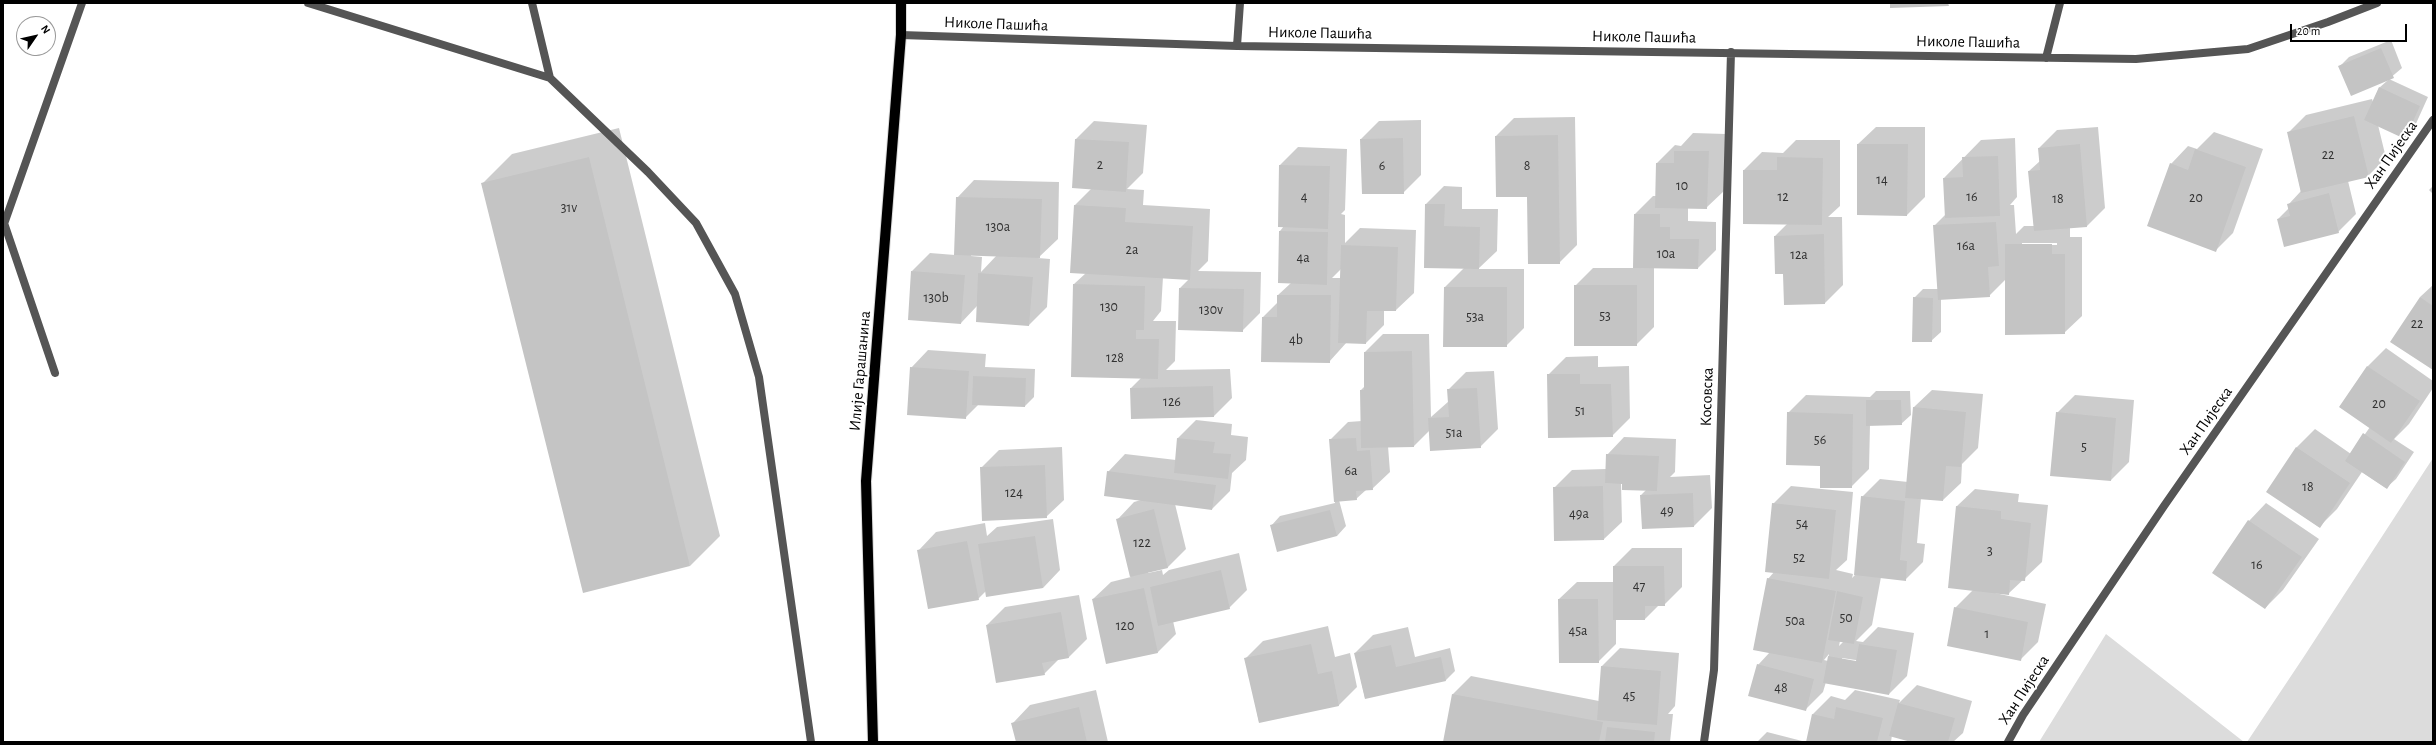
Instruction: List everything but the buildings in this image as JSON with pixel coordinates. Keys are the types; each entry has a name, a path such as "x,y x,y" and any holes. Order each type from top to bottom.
{"main road":[{"name":"Илије Гарашанина","path":"873,742 866,481 901,34 901,3"}],"street":[{"path":"56,373 4,222 82,3"},
{"path":"308,3 550,78 648,172 696,223 735,294 760,377 811,742"},
{"path":"532,3 550,78"},
{"path":"1237,46 1240,3"},
{"path":"2046,58 2060,3"},
{"name":"Николе Пашића","path":"901,34 1237,46 2136,59 2248,48 2328,22 2378,3"},
{"name":"Косовска","path":"1704,742 1714,670 1731,52"},
{"name":"Хан Пијеска","path":"2008,742 2023,715 2164,506 2433,120"}],"shaded area":[{"path":"2433,458 2433,742 2247,742 2305,655"},
{"path":"2106,634 2244,742 2039,742"}]}
